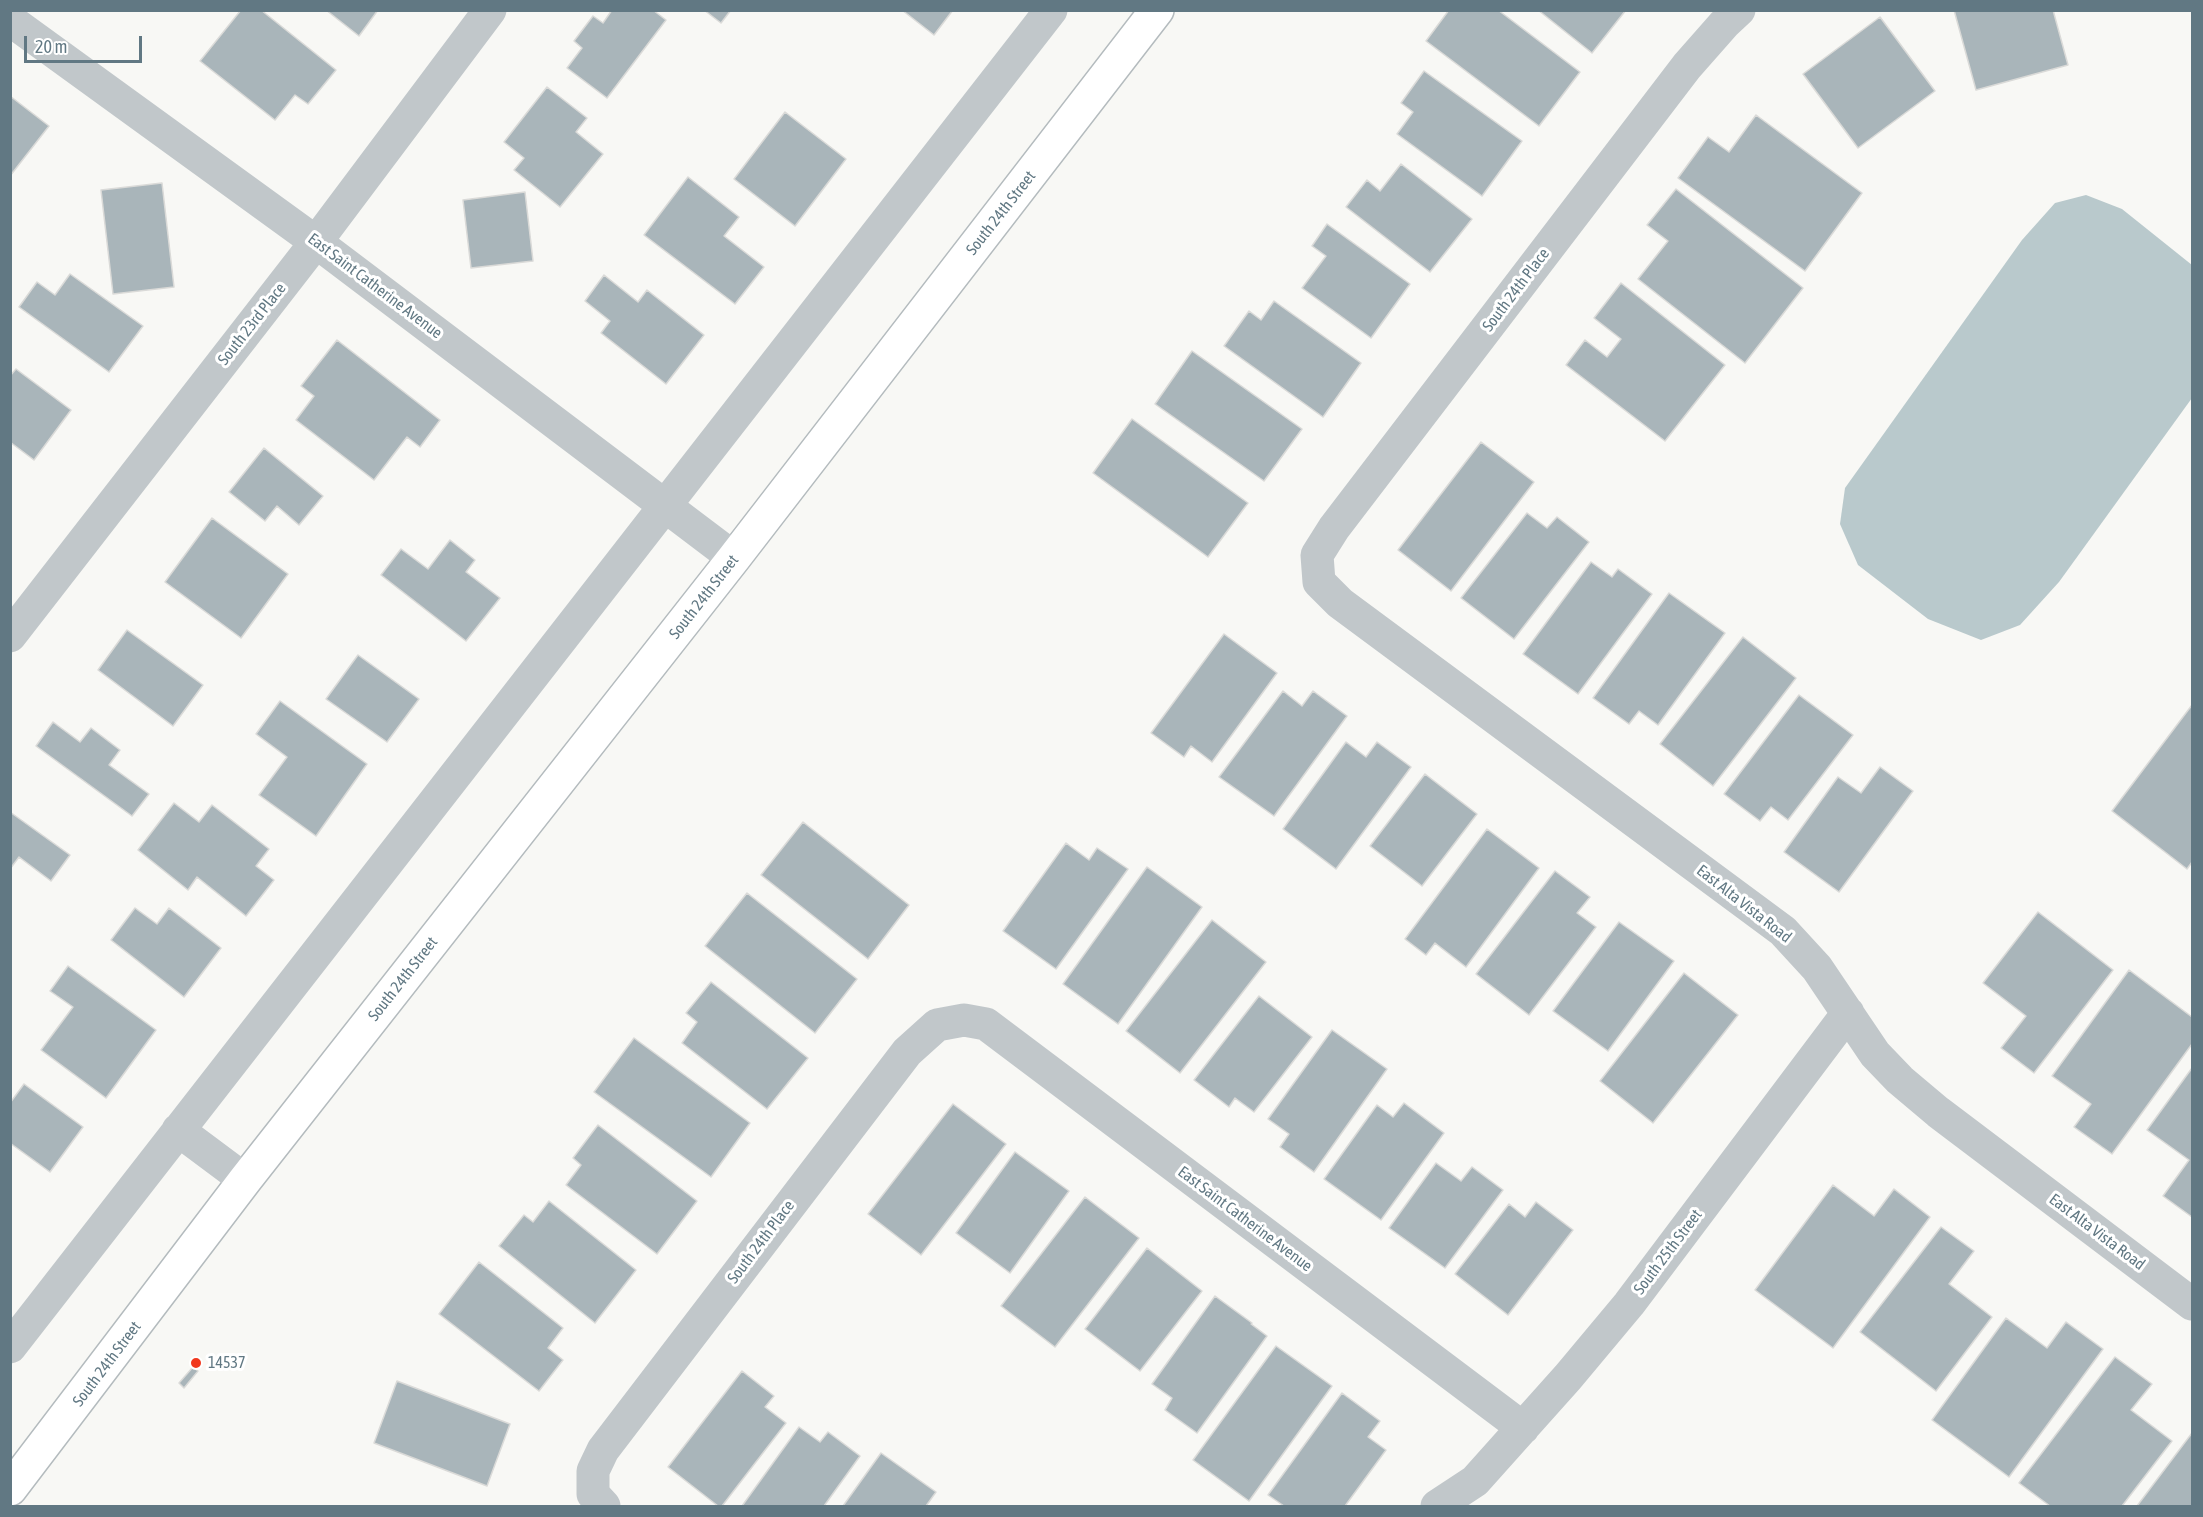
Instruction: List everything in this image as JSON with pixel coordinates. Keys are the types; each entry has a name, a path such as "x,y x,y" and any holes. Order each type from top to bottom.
{"main road":[{"name":"South 24th Street","path":"10,1489 245,1180 734,558 1157,10"}],"street":[{"name":"South 23rd Place","path":"10,636 316,242 490,10"},
{"path":"10,1347 1051,10"},
{"name":"South 24th Place","path":"1319,582 1317,555 1334,528 1687,66 1738,10"},
{"name":"East Saint Catherine Avenue","path":"10,20 316,242 734,558"},
{"name":"East Alta Vista Road","path":"1319,582 1340,603 1783,931 1817,968 1875,1054 1907,1087 2193,1304"},
{"name":"South 25th Street","path":"1437,1506 1471,1494 1522,1428 1629,1304 1848,1013"},
{"name":"East Saint Catherine Avenue","path":"964,1020 986,1024 1522,1428"},
{"name":"South 24th Place","path":"598,1500 592,1471 603,1450 907,1052 937,1025 964,1020"},
{"path":"178,1130 245,1180"}],"shaded area":[{"path":"2086,195 2122,209 2192,265 2192,398 2059,582 2020,625 1981,640 1928,619 1858,565 1840,524 1845,488 2022,240 2055,203"}],"building":[{"path":"241,10 261,10 336,70 308,104 295,95 275,120 200,61"},
{"path":"326,10 378,10 359,36"},
{"path":"612,10 653,10 666,20 607,98 567,68 582,48 574,41 593,16 603,23"},
{"path":"704,10 731,10 721,23"},
{"path":"902,10 953,10 934,35"},
{"path":"1449,10 1498,10 1580,72 1539,126 1426,41"},
{"path":"1538,10 1626,10 1592,53"},
{"path":"1954,10 2053,10 2068,65 1976,90"},
{"path":"1880,17 1935,91 1858,148 1803,74"},
{"path":"1424,71 1522,141 1482,196 1397,134 1413,112 1401,103"},
{"path":"547,87 587,118 576,132 603,154 560,207 514,170 524,158 504,142"},
{"path":"10,96 49,126 10,176"},
{"path":"785,112 846,159 795,226 734,179"},
{"path":"1756,115 1862,193 1805,271 1678,178 1708,137 1729,152"},
{"path":"1401,164 1472,219 1430,272 1346,207 1367,180 1380,191"},
{"path":"688,177 739,217 724,236 764,267 735,304 644,235"},
{"path":"162,183 174,287 113,294 101,190"},
{"path":"1676,189 1803,288 1745,363 1638,279 1668,241 1647,225"},
{"path":"525,192 533,261 471,268 463,200"},
{"path":"1327,224 1410,284 1371,338 1302,288 1326,256 1312,246"},
{"path":"70,274 143,326 109,372 19,307 37,282 55,295"},
{"path":"604,275 638,302 647,290 704,335 666,384 601,333 610,321 585,301"},
{"path":"1621,283 1725,365 1665,441 1566,365 1585,340 1607,357 1621,339 1594,318"},
{"path":"1274,301 1361,363 1323,417 1224,346 1249,311 1261,320"},
{"path":"337,340 440,420 420,447 407,437 374,480 296,420 314,396 301,386"},
{"path":"1192,351 1302,429 1264,481 1155,404"},
{"path":"16,369 71,410 34,460 10,442 10,376"},
{"path":"1132,419 1248,503 1208,557 1093,473"},
{"path":"1481,442 1534,482 1451,591 1398,550"},
{"path":"264,448 323,496 299,525 277,506 265,521 229,492"},
{"path":"1527,513 1547,528 1557,517 1589,542 1514,639 1461,598"},
{"path":"212,518 288,574 241,638 165,582"},
{"path":"450,540 475,560 466,572 500,598 466,641 381,575 401,549 428,569"},
{"path":"1591,562 1612,577 1618,569 1652,594 1578,694 1523,654"},
{"path":"1669,593 1725,633 1658,725 1639,711 1629,724 1593,698"},
{"path":"127,630 203,685 173,726 98,670"},
{"path":"1224,634 1277,673 1212,762 1191,746 1184,757 1151,733"},
{"path":"1743,637 1796,678 1713,786 1660,744"},
{"path":"358,655 419,699 387,742 326,699"},
{"path":"1283,691 1302,706 1313,691 1347,716 1274,816 1219,777"},
{"path":"1799,695 1853,735 1788,820 1771,807 1760,821 1724,794"},
{"path":"280,701 367,764 316,836 259,795 287,757 256,734"},
{"path":"2192,705 2192,862 2187,869 2112,811"},
{"path":"53,722 80,742 91,728 120,750 109,765 149,794 132,816 36,746"},
{"path":"1346,742 1366,757 1377,742 1411,767 1336,869 1283,829"},
{"path":"1880,767 1913,791 1839,892 1784,852 1838,777 1861,793"},
{"path":"1425,774 1477,814 1422,886 1370,846"},
{"path":"174,803 199,822 212,805 269,849 256,866 274,880 246,916 197,877 188,890 138,850"},
{"path":"10,812 70,855 51,881 19,857 10,869"},
{"path":"803,822 909,905 868,959 761,875"},
{"path":"1487,829 1539,868 1466,967 1435,943 1426,955 1405,939"},
{"path":"1066,843 1089,860 1097,848 1128,869 1056,969 1003,931"},
{"path":"1147,867 1202,907 1118,1024 1063,984"},
{"path":"1555,871 1590,897 1577,913 1596,927 1529,1015 1476,974"},
{"path":"747,893 857,979 815,1033 705,946"},
{"path":"135,908 157,924 169,908 221,948 184,997 111,940"},
{"path":"2038,912 2113,970 2034,1073 2001,1048 2026,1016 1983,983"},
{"path":"1212,920 1266,962 1180,1073 1126,1031"},
{"path":"1619,922 1674,961 1608,1051 1553,1011"},
{"path":"68,966 156,1030 106,1098 41,1050 73,1007 50,991"},
{"path":"2129,970 2192,1017 2192,1044 2112,1154 2074,1127 2091,1104 2052,1076"},
{"path":"1684,973 1738,1015 1653,1123 1600,1081"},
{"path":"711,982 808,1058 767,1109 682,1043 697,1022 686,1013"},
{"path":"1259,996 1312,1037 1254,1112 1235,1098 1229,1107 1194,1080"},
{"path":"1332,1030 1387,1069 1314,1172 1280,1147 1289,1134 1268,1119"},
{"path":"634,1038 750,1123 711,1177 594,1092"},
{"path":"2192,1068 2192,1217 2163,1196 2189,1160 2147,1130"},
{"path":"24,1084 83,1127 50,1172 10,1143 10,1103"},
{"path":"1404,1103 1444,1133 1381,1220 1324,1179 1377,1105 1393,1117"},
{"path":"953,1104 1006,1144 921,1255 868,1214"},
{"path":"598,1125 697,1201 657,1254 566,1185 581,1165 573,1158"},
{"path":"1015,1152 1069,1191 1010,1273 956,1233"},
{"path":"1436,1163 1461,1181 1472,1167 1503,1190 1445,1268 1389,1228"},
{"path":"1833,1185 1874,1216 1894,1189 1930,1217 1833,1348 1755,1290"},
{"path":"1085,1197 1139,1238 1055,1347 1001,1306"},
{"path":"549,1201 636,1270 595,1323 499,1246 524,1215 533,1222"},
{"path":"1536,1202 1573,1230 1508,1315 1455,1274 1509,1204 1525,1217"},
{"path":"1941,1227 1974,1251 1949,1284 1992,1317 1936,1391 1860,1332"},
{"path":"1147,1248 1202,1291 1140,1371 1085,1329"},
{"path":"479,1262 563,1328 548,1348 563,1360 539,1391 439,1314"},
{"path":"1215,1296 1267,1336 1197,1433 1165,1410 1172,1398 1152,1384"},
{"path":"2006,1318 2047,1348 2066,1322 2103,1349 2009,1477 1932,1420"},
{"path":"1276,1346 1332,1386 1249,1501 1193,1460"},
{"path":"2115,1357 2152,1384 2131,1410 2172,1441 2122,1506 2050,1506 2019,1483"},
{"path":"193,1367 198,1371 184,1388 179,1383"},
{"path":"742,1371 774,1396 765,1407 786,1423 722,1506 718,1506 668,1467"},
{"path":"397,1381 510,1424 487,1486 374,1443"},
{"path":"1342,1393 1380,1421 1368,1437 1386,1450 1345,1506 1284,1506 1268,1495"},
{"path":"799,1427 820,1442 828,1432 860,1456 824,1506 742,1506"},
{"path":"2192,1433 2192,1506 2137,1506"},
{"path":"881,1453 936,1492 926,1506 843,1506"}],"place":[{"name":"14537","path":"196,1363"}]}
